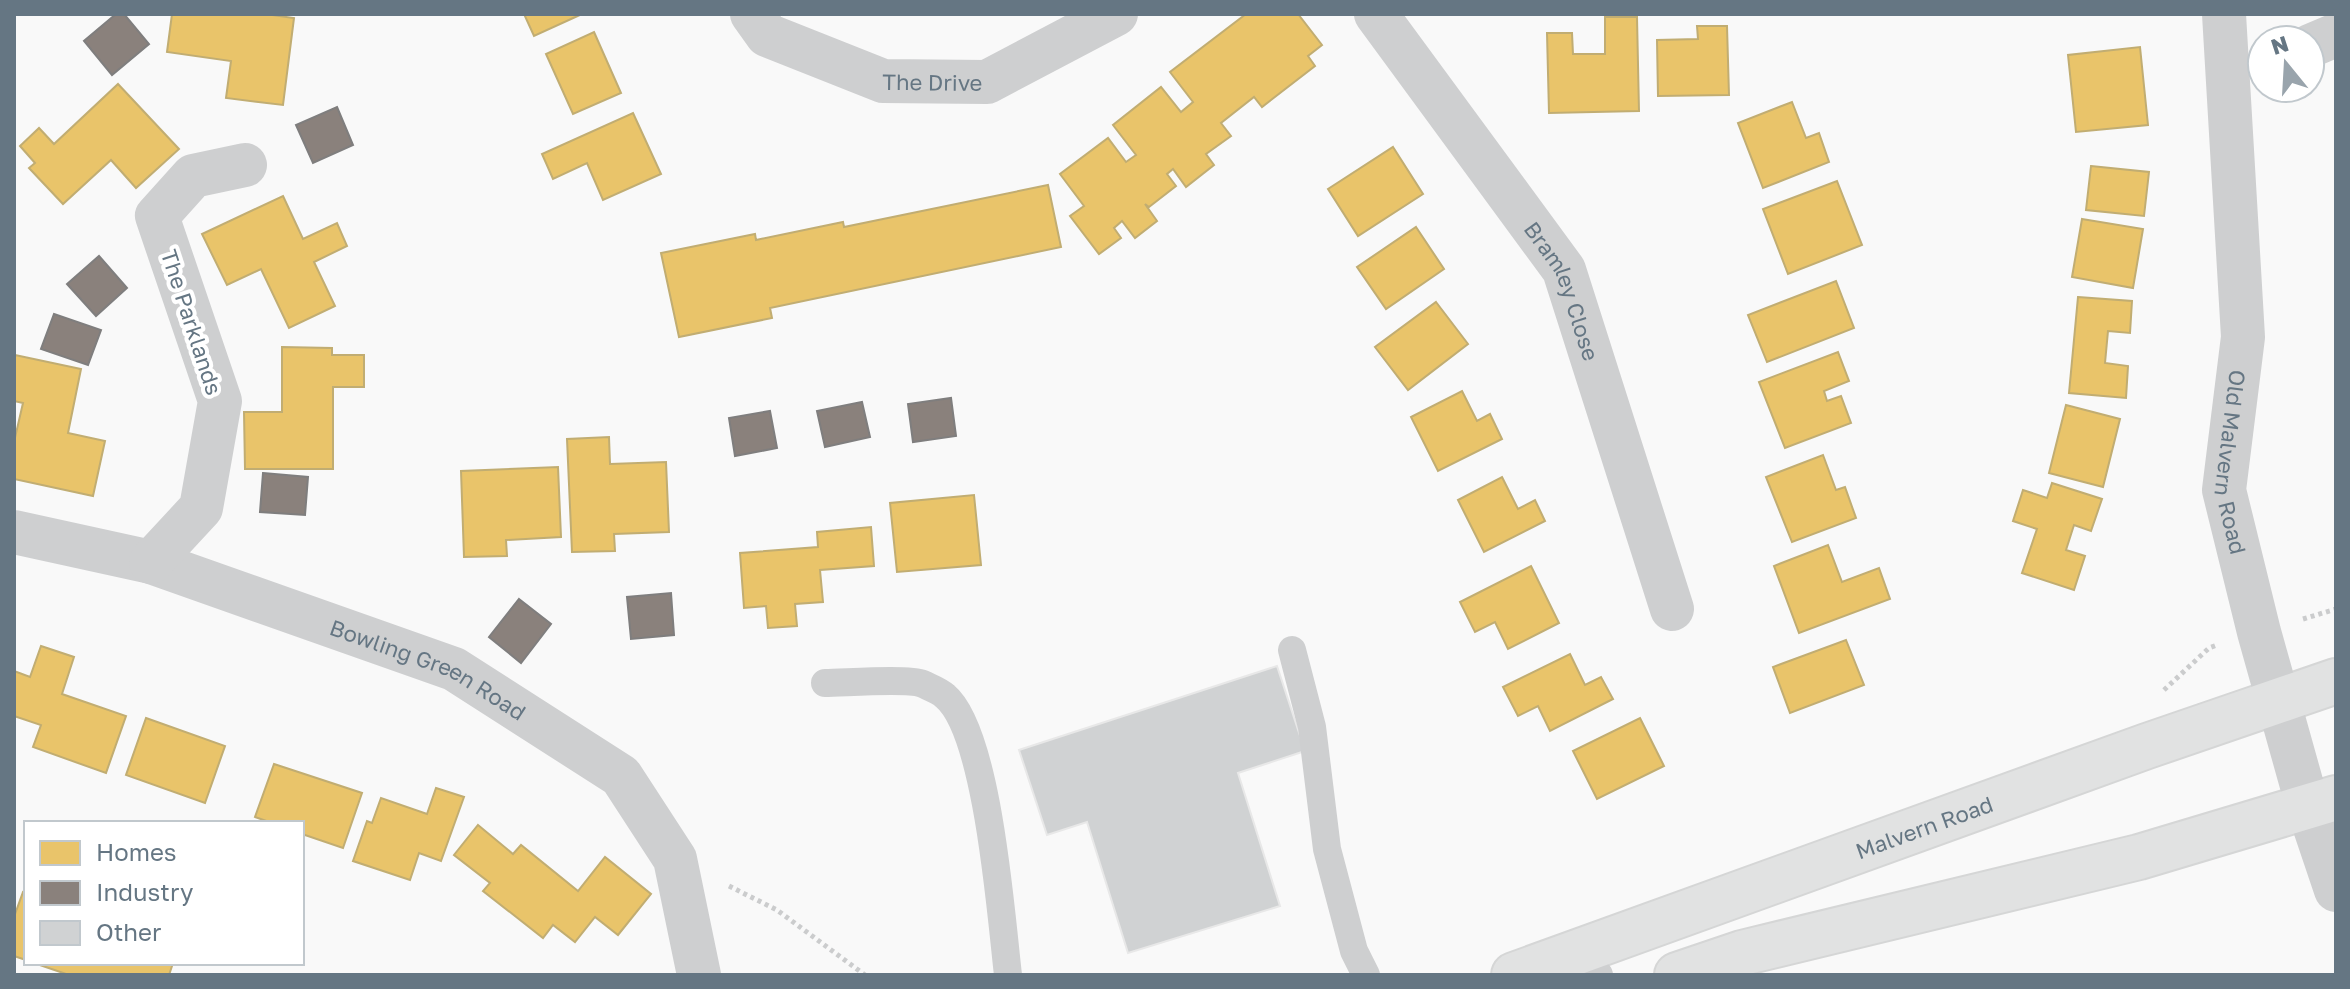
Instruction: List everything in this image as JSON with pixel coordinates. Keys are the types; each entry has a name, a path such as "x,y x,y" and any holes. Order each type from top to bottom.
{"highway":[{"name":"Malvern Road","path":"1514,975 2336,681"},
{"path":"1677,975 1742,953 2139,857 2322,802"}],"street":[{"name":"The Drive","path":"752,14 767,35 883,81 987,82 1116,14"},
{"name":"Bramley Close","path":"1376,14 1564,270 1672,609"},
{"name":"Old Malvern Road","path":"2224,14 2246,72 2243,337 2224,490 2279,699 2322,802 2336,890"},
{"name":"The Parklands","path":"151,562 201,508 220,401 157,216 193,176 245,165"},
{"name":"Bowling Green Road","path":"14,532 151,562 454,669 621,776 675,859 699,975"}],"lane":[{"path":"1292,650 1312,727 1327,849 1354,951 1366,975"},
{"path":"825,683 920,683 946,696 958,715 970,740 990,826 1008,975"},
{"path":"1558,960 1599,975"}],"path":[{"path":"675,859 777,910 865,975"}],"building: Homes":[{"path":"172,14 265,14 294,18 283,105 226,98 231,61 167,52"},
{"path":"524,14 582,14 534,36"},
{"path":"1246,14 1298,14 1322,45 1308,56 1315,66 1262,107 1254,97 1221,123 1231,136 1206,154 1214,165 1186,187 1173,169 1167,174 1176,186 1149,207 1145,204 1157,221 1135,238 1122,221 1114,228 1121,238 1099,254 1070,216 1084,206 1060,174 1108,138 1126,162 1136,155 1113,125 1161,87 1181,112 1193,102 1170,72"},
{"path":"1605,17 1637,17 1639,111 1549,113 1547,33 1572,33 1573,54 1605,54"},
{"path":"1697,26 1727,26 1729,95 1658,96 1657,40 1698,39"},
{"path":"594,32 621,93 573,114 546,54"},
{"path":"2140,47 2148,125 2076,132 2068,55"},
{"path":"118,84 179,149 136,188 111,160 63,204 29,168 35,163 20,146 39,128 54,144"},
{"path":"1792,102 1806,138 1819,133 1829,162 1763,188 1738,123"},
{"path":"633,113 661,174 603,200 587,163 553,179 542,154"},
{"path":"1393,147 1423,194 1358,236 1328,189"},
{"path":"2091,166 2149,172 2144,216 2086,210"},
{"path":"1837,181 1862,245 1788,274 1763,209"},
{"path":"1048,185 1061,247 770,308 772,318 679,337 661,253 755,234 756,240 843,222 844,227"},
{"path":"283,196 303,239 337,223 347,246 314,262 335,306 289,328 261,269 227,285 202,234"},
{"path":"2082,219 2143,229 2133,288 2072,277"},
{"path":"1416,227 1444,269 1386,309 1357,267"},
{"path":"1836,281 1854,328 1767,362 1748,315"},
{"path":"2078,297 2132,301 2130,333 2108,331 2105,363 2128,366 2126,398 2069,393"},
{"path":"1436,302 1468,344 1408,390 1375,347"},
{"path":"282,347 332,348 332,355 364,355 364,387 333,387 333,469 245,469 244,412 282,412"},
{"path":"1838,352 1849,381 1824,391 1827,401 1841,396 1851,423 1785,448 1759,382"},
{"path":"15,355 81,369 68,433 105,441 93,496 14,479 14,442 23,403 14,401"},
{"path":"1462,391 1477,421 1490,414 1502,439 1438,471 1411,417"},
{"path":"2066,405 2120,419 2103,487 2049,473"},
{"path":"609,437 610,464 666,462 669,532 614,534 615,551 572,552 567,439"},
{"path":"1823,455 1836,490 1845,487 1856,518 1792,542 1766,477"},
{"path":"558,467 561,537 506,540 507,556 464,557 461,471"},
{"path":"1502,477 1518,509 1535,500 1545,521 1484,552 1458,500"},
{"path":"2052,483 2102,499 2091,531 2074,525 2066,550 2085,556 2074,590 2022,573 2037,529 2013,521 2023,490 2047,498"},
{"path":"974,495 981,565 897,572 890,503"},
{"path":"871,527 874,566 820,570 823,602 795,604 797,626 768,628 766,606 744,608 740,553 818,547 817,532"},
{"path":"1828,545 1842,582 1879,568 1890,599 1799,633 1774,566"},
{"path":"1531,566 1559,623 1508,649 1495,622 1475,632 1460,602"},
{"path":"1846,640 1864,685 1790,713 1773,667"},
{"path":"41,646 74,657 62,694 126,716 106,773 33,747 41,725 14,716 14,671 30,677"},
{"path":"1570,654 1585,685 1601,677 1613,699 1550,731 1538,706 1518,716 1503,687"},
{"path":"146,718 225,746 205,803 126,775"},
{"path":"1640,718 1664,766 1597,799 1573,751"},
{"path":"274,764 362,793 343,848 304,835 304,821 266,821 255,817"},
{"path":"436,788 464,797 441,861 419,853 410,880 353,861 367,821 372,823 381,798 427,814"},
{"path":"478,825 513,854 521,845 578,891 605,857 651,894 618,935 595,917 575,942 553,925 543,938 483,891 490,883 454,855"},
{"path":"24,892 24,959 14,956 14,917"},
{"path":"40,965 172,965 169,975 69,975"}],"building: Industry":[{"path":"116,14 124,14 149,44 112,75 84,41"},
{"path":"337,107 353,145 313,163 296,125"},
{"path":"99,256 127,288 96,316 67,284"},
{"path":"54,314 101,330 88,365 41,349"},
{"path":"951,398 956,436 913,442 908,404"},
{"path":"862,402 870,437 825,447 817,411"},
{"path":"770,411 777,448 735,456 729,418"},
{"path":"263,473 308,477 305,515 260,512"},
{"path":"671,593 674,635 631,639 627,597"},
{"path":"519,599 551,624 521,663 489,637"}],"building: Other":[{"path":"1277,666 1305,751 1238,773 1280,906 1128,953 1087,822 1047,835 1019,750"}]}
